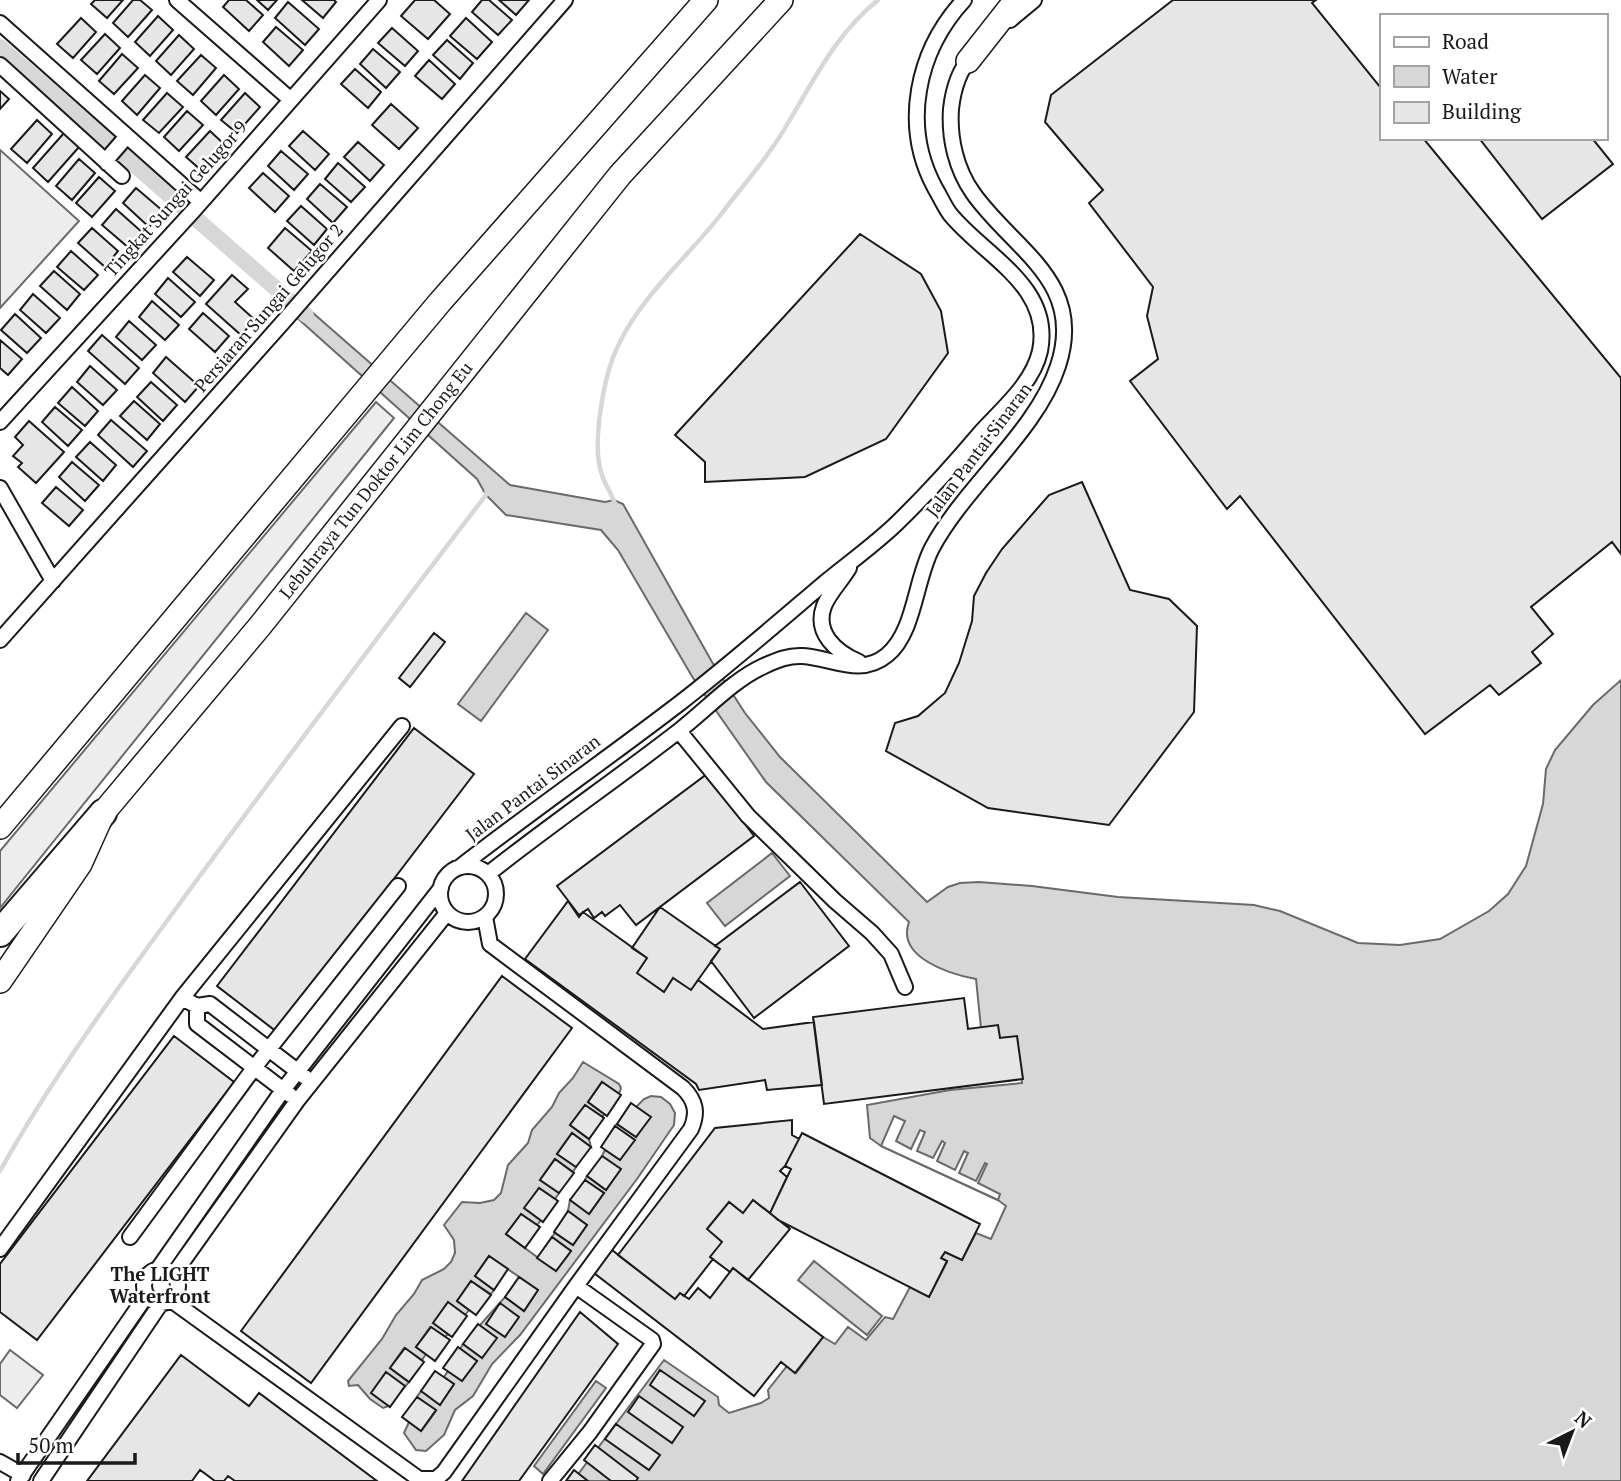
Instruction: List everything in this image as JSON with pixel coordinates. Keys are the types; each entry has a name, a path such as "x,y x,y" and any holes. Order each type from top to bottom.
{"highway":[{"path":"662,48 694,0"},
{"path":"0,827 392,357 706,0"},
{"name":"Lebuhraya Tun Doktor Lim Chong Eu","path":"0,981 79,864 103,813 243,647 620,176 781,0"},
{"path":"968,61 1016,0"},
{"path":"0,933 103,813"}],"street":[{"name":"Tingkat Sungai Gelugor 9","path":"0,422 197,206 379,0"},
{"name":"Persiaran Sungai Gelugor 2","path":"0,640 565,0"},
{"name":"Jalan Pantai Sinaran","path":"460,867 680,703 894,526 1022,387 1034,368 1040,351 1041,324 1036,304 1027,288 948,212 930,177 918,135 916,107 919,84 938,34 964,0"},
{"path":"968,61 989,38 1034,0"},
{"path":"186,3 291,100"},
{"path":"0,23 197,206"},
{"name":"Jalan Pantai Sinaran","path":"858,555 824,605 821,617 828,641 848,657 863,664 876,662 886,656 904,635 931,550 951,516 1032,416 1049,388 1062,351 1063,315 1059,298 1036,260 973,193 958,165 950,128 951,115 956,85 968,61"},
{"path":"0,65 122,176"},
{"path":"108,161 124,139"},
{"path":"0,488 53,581"},
{"path":"488,874 759,668 786,657 802,656 852,667 863,664"},
{"path":"0,1249 182,998 402,726"},
{"path":"679,731 748,816 891,954 905,987"},
{"path":"158,1269 282,1090 440,888 447,875 460,867 475,867 493,880 496,895 491,910 485,917 470,922 461,921 447,912 442,905 440,888"},
{"path":"130,1237 254,1068 398,886"},
{"path":"173,1275 297,1101 447,912"},
{"path":"146,1296 166,1301 419,1480 436,1479 444,1472 691,1129 696,1118 691,1096 683,1088 490,944 485,917"},
{"path":"182,998 197,1006 210,1004 312,1082"},
{"path":"197,1006 197,1024 297,1101"},
{"path":"0,1462 20,1478 146,1296 145,1279 153,1271 164,1269 173,1275 178,1285 40,1481"},
{"path":"550,1481 590,1432 653,1344 652,1340 576,1286"}],"shaded area":[{"path":"0,150 79,221 0,308"},
{"path":"376,402 394,418 0,908 0,851"},
{"path":"10,1350 43,1375 17,1408 0,1395 0,1364"}],"water":[{"path":"305,306 510,485 605,502 614,500 623,504 712,662 745,713 780,757 927,902 948,887 979,882 1118,897 1254,905 1280,911 1358,943 1400,945 1440,939 1489,911 1508,894 1526,866 1543,804 1546,769 1555,750 1593,705 1621,680 1621,1481 573,1481 664,1360 718,1397 719,1405 729,1413 761,1403 769,1398 768,1390 787,1366 796,1373 823,1337 835,1344 848,1327 866,1340 885,1317 893,1319 910,1287 929,1297 947,1262 941,1258 945,1252 962,1260 976,1233 991,1239 1006,1206 881,1146 870,1138 867,1105 950,1090 1022,1083 1017,1037 1000,1038 981,1028 976,979 940,968 917,954 910,945 907,934 909,922 766,782 693,678 618,550 601,530 506,515 486,495 477,479 295,316"},
{"path":"526,613 548,630 481,721 458,704"},
{"path":"772,853 790,876 725,926 707,903"},
{"path":"583,1062 619,1084 619,1094 602,1082 588,1102 604,1114 603,1117 585,1105 570,1125 589,1139 591,1147 572,1133 557,1154 576,1167 573,1172 555,1159 540,1180 559,1193 555,1199 539,1188 525,1208 541,1220 537,1225 521,1214 506,1234 556,1271 571,1251 552,1237 555,1233 573,1245 587,1225 568,1211 570,1200 590,1213 604,1193 585,1180 587,1176 606,1190 620,1169 602,1156 605,1150 620,1160 634,1140 615,1126 617,1124 636,1137 650,1117 636,1107 651,1096 661,1097 670,1104 675,1113 674,1125 520,1335 492,1364 473,1396 455,1410 444,1435 426,1451 416,1450 404,1433 409,1422 422,1430 436,1411 417,1397 421,1391 440,1404 454,1384 444,1377 448,1371 462,1381 477,1361 460,1349 463,1344 505,1297 524,1311 538,1290 489,1256 475,1276 494,1290 491,1294 471,1281 457,1301 469,1310 465,1315 434,1323 448,1334 445,1337 430,1327 416,1347 426,1354 422,1360 404,1348 390,1368 409,1382 389,1406 383,1408 370,1399 358,1385 349,1386 348,1381 382,1339 422,1280 444,1269 451,1262 455,1253 454,1240 444,1225 462,1202 480,1203 494,1200 501,1193 508,1165 528,1143 532,1130 552,1107 559,1093"},
{"path":"814,1261 882,1316 867,1335 798,1280"},
{"path":"596,1381 606,1388 543,1474 534,1466"}],"pier":[{"path":"894,1116 905,1121 896,1141 911,1149 920,1130 925,1132 917,1151 933,1158 942,1141 945,1143 937,1161 955,1170 964,1151 968,1153 959,1173 976,1181 985,1163 987,1164 978,1183 1000,1194 998,1200 881,1146"}],"building":[{"path":"95,0 123,0 107,18 91,4"},
{"path":"133,0 140,0 152,10 128,37 113,23"},
{"path":"229,0 246,0 263,15 249,31 223,7"},
{"path":"257,0 277,0 268,10"},
{"path":"302,0 334,0 336,2 323,18"},
{"path":"415,0 434,0 450,14 428,39 401,16"},
{"path":"482,0 489,0 512,20 498,35 472,12"},
{"path":"499,0 529,0 516,15"},
{"path":"1173,0 1316,0 1312,3 1380,87 1380,140 1425,140 1621,378 1621,554 1612,542 1531,607 1553,634 1532,652 1541,663 1499,695 1490,685 1425,734 1240,496 1227,509 1130,381 1158,359 1147,316 1153,287 1089,203 1103,190 1045,122 1051,95"},
{"path":"288,2 319,29 305,45 275,18"},
{"path":"158,16 173,30 150,56 135,42"},
{"path":"81,18 96,32 73,58 57,44"},
{"path":"466,18 492,42 477,59 450,36"},
{"path":"276,27 303,50 289,66 263,42"},
{"path":"392,28 418,51 405,66 378,43"},
{"path":"105,34 120,48 97,74 81,60"},
{"path":"179,35 194,49 171,75 156,61"},
{"path":"447,40 473,63 460,79 433,55"},
{"path":"373,49 400,72 386,88 360,64"},
{"path":"122,54 138,68 114,94 99,81"},
{"path":"201,55 216,68 193,95 177,81"},
{"path":"429,60 455,84 442,99 415,76"},
{"path":"355,69 381,92 368,108 341,84"},
{"path":"145,75 160,88 137,115 122,101"},
{"path":"224,75 239,89 216,115 201,101"},
{"path":"0,91 9,99 0,109"},
{"path":"167,93 183,107 159,133 143,120"},
{"path":"245,93 260,107 237,133 221,120"},
{"path":"391,104 418,128 399,149 372,125"},
{"path":"187,111 203,125 179,151 164,137"},
{"path":"37,120 52,134 27,163 11,149"},
{"path":"210,131 225,145 202,171 186,157"},
{"path":"303,131 329,154 315,170 289,146"},
{"path":"64,133 79,147 48,182 33,168"},
{"path":"1481,140 1594,140 1613,164 1542,219"},
{"path":"358,142 384,165 370,181 344,157"},
{"path":"281,151 308,174 294,190 268,166"},
{"path":"79,159 95,173 72,200 56,186"},
{"path":"338,163 365,187 351,202 325,179"},
{"path":"263,173 289,196 275,212 249,188"},
{"path":"99,177 115,191 92,217 76,203"},
{"path":"320,184 347,207 333,223 307,199"},
{"path":"136,188 163,211 149,227 123,203"},
{"path":"301,206 327,229 314,245 287,221"},
{"path":"116,209 143,233 129,248 102,225"},
{"path":"92,228 118,251 105,267 78,243"},
{"path":"285,228 312,251 294,271 268,248"},
{"path":"860,234 921,274 941,311 948,353 886,439 805,477 705,482 705,462 675,435"},
{"path":"71,251 98,275 84,290 57,267"},
{"path":"187,257 214,280 200,296 173,272"},
{"path":"54,271 80,294 67,310 40,286"},
{"path":"232,275 248,289 235,302 255,320 241,335 206,304"},
{"path":"168,278 195,302 181,317 155,294"},
{"path":"33,294 60,318 46,333 20,310"},
{"path":"152,301 179,325 165,340 139,317"},
{"path":"203,313 229,336 215,352 189,329"},
{"path":"15,314 41,338 27,353 1,330"},
{"path":"129,321 156,345 142,360 116,337"},
{"path":"102,335 139,368 125,384 88,351"},
{"path":"0,340 22,359 8,375 0,368"},
{"path":"166,357 199,386 185,402 153,373"},
{"path":"90,366 117,390 103,405 77,382"},
{"path":"151,382 177,405 163,421 137,397"},
{"path":"72,387 98,411 85,426 58,403"},
{"path":"134,401 160,424 147,440 120,416"},
{"path":"55,407 82,430 68,446 42,422"},
{"path":"111,420 147,451 133,467 98,435"},
{"path":"29,421 64,452 36,483 18,467 22,463 13,456 23,445 15,437"},
{"path":"90,442 116,465 103,481 76,457"},
{"path":"72,462 99,485 85,501 59,477"},
{"path":"1082,482 1130,590 1169,599 1197,626 1194,712 1109,825 988,808 886,751 895,723 918,716 945,693 959,663 972,621 974,596 1002,549 1049,495"},
{"path":"56,487 83,510 69,526 42,503"},
{"path":"434,633 445,642 410,687 399,678"},
{"path":"414,728 474,774 277,1032 217,986"},
{"path":"707,774 754,836 636,925 620,905 605,916 602,912 594,918 588,909 579,915 557,886"},
{"path":"800,882 849,946 754,1018 711,961 720,949 715,946"},
{"path":"568,901 579,917 583,912 647,958 637,973 664,992 673,978 691,990 698,980 763,1029 814,1022 822,1085 767,1090 765,1080 699,1090 696,1084 525,959"},
{"path":"660,907 720,949 691,990 673,978 664,992 637,973 647,958 632,948"},
{"path":"502,976 572,1028 311,1383 241,1331"},
{"path":"964,998 968,1029 998,1025 1000,1038 1017,1036 1023,1079 824,1104 813,1017"},
{"path":"174,1036 234,1082 37,1340 0,1312 0,1264"},
{"path":"602,1082 621,1095 607,1116 588,1102"},
{"path":"631,1103 651,1117 636,1137 617,1124"},
{"path":"585,1105 604,1118 589,1139 570,1125"},
{"path":"792,1120 792,1135 799,1139 780,1171 787,1177 770,1213 753,1200 743,1213 729,1202 707,1229 722,1242 710,1257 713,1259 684,1296 680,1293 675,1299 618,1255 715,1128"},
{"path":"615,1126 635,1140 620,1160 601,1147"},
{"path":"572,1133 591,1147 576,1167 557,1154"},
{"path":"802,1133 980,1224 962,1260 945,1252 941,1258 947,1261 929,1297 778,1220 770,1213 791,1169 785,1166"},
{"path":"602,1156 621,1169 606,1190 587,1176"},
{"path":"555,1159 574,1173 559,1193 540,1180"},
{"path":"585,1180 604,1193 589,1214 570,1200"},
{"path":"539,1188 558,1201 543,1222 524,1208"},
{"path":"753,1200 790,1229 748,1280 733,1268 730,1272 710,1257 722,1242 707,1229 729,1202 743,1213"},
{"path":"568,1211 587,1225 573,1245 554,1232"},
{"path":"521,1214 540,1227 525,1248 506,1234"},
{"path":"552,1237 571,1251 556,1271 537,1258"},
{"path":"612,1250 675,1299 680,1293 689,1299 698,1288 710,1298 733,1268 823,1337 795,1373 781,1362 754,1396 594,1273"},
{"path":"489,1256 508,1269 494,1290 475,1276"},
{"path":"519,1277 538,1290 524,1311 505,1297"},
{"path":"471,1281 491,1295 476,1315 457,1301"},
{"path":"448,1302 467,1316 452,1337 433,1323"},
{"path":"500,1303 519,1317 505,1337 486,1324"},
{"path":"580,1312 618,1344 519,1481 462,1481"},
{"path":"478,1324 497,1338 482,1358 463,1344"},
{"path":"431,1327 450,1340 435,1361 416,1347"},
{"path":"458,1347 477,1361 462,1381 443,1368"},
{"path":"405,1348 424,1362 409,1382 390,1368"},
{"path":"181,1355 249,1406 259,1393 377,1481 235,1481 228,1476 224,1481 215,1481 200,1470 192,1481 87,1481"},
{"path":"660,1370 705,1401 694,1416 650,1385"},
{"path":"435,1371 454,1384 440,1405 421,1391"},
{"path":"386,1372 405,1386 390,1407 371,1393"},
{"path":"639,1396 683,1427 672,1443 628,1412"},
{"path":"417,1397 436,1410 421,1431 402,1417"},
{"path":"616,1424 660,1455 649,1470 605,1439"},
{"path":"595,1445 638,1478 636,1481 611,1481 584,1460"},
{"path":"574,1470 588,1481 566,1481"}],"waterway":[{"path":"615,504 602,475 598,446 604,391 618,346 652,293 709,229 765,158 838,42 878,0"},
{"path":"0,47 306,315"},
{"path":"0,1171 70,1057 121,984 486,495 487,490"}],"district":[{"name":"The LIGHT Waterfront","path":"160,1285"}]}
